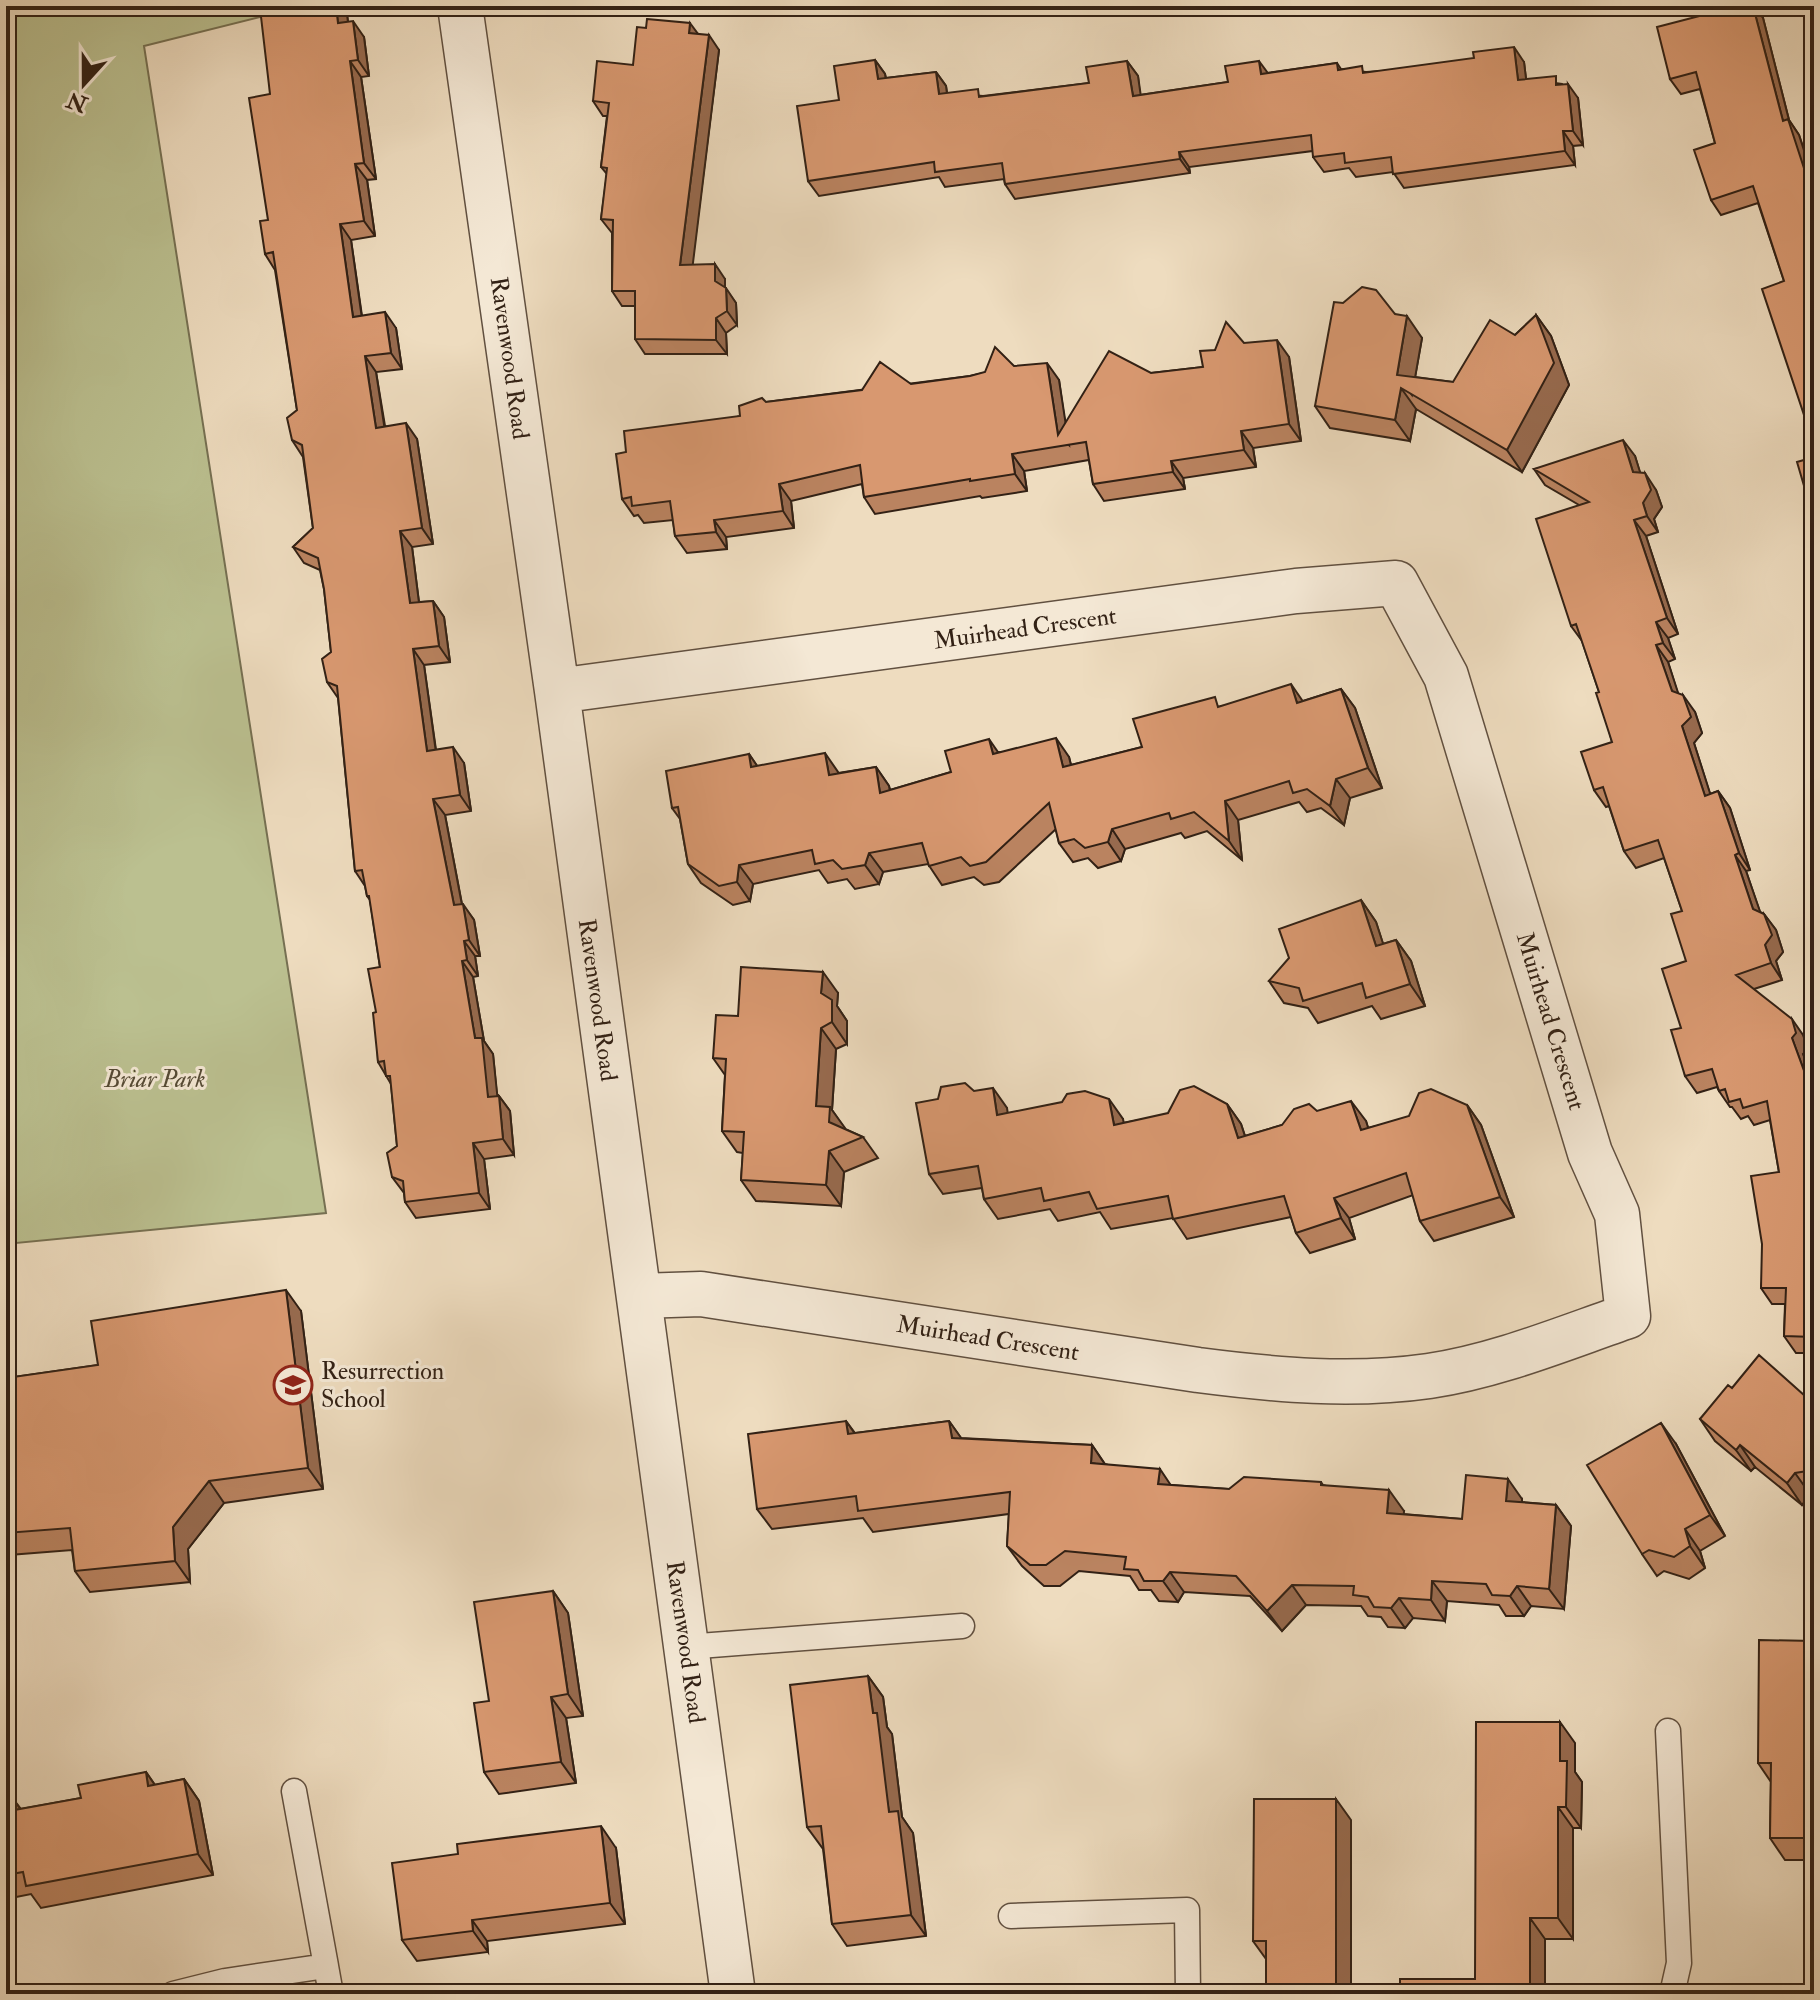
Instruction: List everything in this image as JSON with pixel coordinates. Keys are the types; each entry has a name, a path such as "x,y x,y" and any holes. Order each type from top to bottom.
{"street":[{"name":"Ravenwood Road","path":"460,6 557,691 733,1994"},
{"name":"Muirhead Crescent","path":"557,691 1296,591 1396,583 1446,676 1590,1153 1617,1214 1628,1316 1496,1360 1430,1376 1306,1381 1198,1370 701,1294 639,1296"}],"lane":[{"path":"686,1647 962,1626"},
{"path":"1668,1731 1679,1963 1672,1994"},
{"path":"294,1791 331,1994"},
{"path":"1011,1916 1187,1910 1188,1994"},
{"path":"173,1994 225,1981 326,1966"}],"green space":[{"name":"Briar Park","path":"6,6 304,6 144,46 326,1213 6,1244"}],"building":[{"path":"336,6 338,23 353,21 358,60 350,61 364,163 355,164 364,221 340,224 353,317 385,312 391,353 365,356 376,428 406,423 422,528 400,531 410,603 433,601 439,646 413,649 427,751 453,747 460,795 433,799 454,905 463,904 469,940 464,941 467,960 462,961 475,1038 482,1038 488,1097 499,1096 503,1139 473,1143 479,1193 405,1202 403,1181 392,1177 387,1153 397,1146 390,1076 386,1076 384,1061 378,1062 373,1013 376,1012 368,969 380,967 369,896 362,870 355,871 337,686 327,682 322,659 331,652 324,589 318,558 293,547 313,528 302,445 292,440 287,418 297,410 273,252 265,254 260,221 268,220 249,98 270,94 260,8"},
{"path":"1738,6 1753,6 1783,121 1788,119 1814,199 1814,445 1762,289 1784,281 1753,186 1711,200 1694,150 1715,143 1696,72 1670,79 1657,27"},
{"path":"647,19 690,23 689,33 709,35 680,265 715,264 715,281 726,288 727,311 716,318 716,340 635,339 635,291 612,291 613,220 601,219 607,168 601,167 609,103 593,101 597,61 633,65 637,27 646,28"},
{"path":"1514,47 1518,80 1556,76 1556,85 1568,84 1573,131 1563,131 1565,151 1393,174 1391,157 1345,163 1344,153 1313,157 1311,135 1179,152 1180,159 1005,184 1002,163 935,172 934,162 808,181 797,106 839,100 834,66 875,60 878,79 936,72 939,94 978,89 979,97 1089,83 1086,67 1127,61 1133,96 1228,82 1225,66 1259,61 1261,74 1337,63 1338,70 1362,66 1363,73 1474,58 1473,52"},
{"path":"1362,287 1376,290 1395,314 1407,316 1397,375 1453,382 1490,320 1515,335 1536,315 1554,363 1507,450 1401,388 1395,420 1315,406 1334,302 1343,303"},
{"path":"1226,322 1244,343 1277,340 1289,424 1241,431 1244,450 1171,461 1173,472 1093,484 1086,442 1012,454 1015,474 864,497 860,465 779,484 783,511 714,520 716,532 675,536 670,501 632,506 631,497 622,499 616,454 626,452 624,431 740,416 739,406 762,398 766,402 862,390 880,362 911,384 970,376 985,372 995,347 1014,366 1047,363 1058,435 1109,351 1151,373 1203,367 1200,351 1215,350"},
{"path":"1623,440 1633,472 1645,473 1651,490 1643,503 1647,516 1634,520 1667,618 1656,622 1663,643 1656,645 1672,691 1683,695 1691,717 1682,726 1705,796 1718,791 1739,853 1735,855 1753,909 1764,914 1772,935 1765,945 1771,963 1736,975 1792,1019 1796,1033 1792,1038 1814,1098 1810,1259 1814,1259 1814,1337 1784,1336 1786,1288 1761,1288 1762,1244 1751,1176 1779,1172 1767,1101 1743,1108 1740,1099 1729,1102 1725,1089 1719,1091 1712,1069 1685,1076 1671,1030 1681,1028 1662,969 1686,961 1671,914 1682,911 1658,840 1624,851 1603,787 1594,790 1581,752 1612,742 1576,624 1571,626 1536,519 1589,502 1534,469"},
{"path":"1814,457 1814,513 1812,513 1797,462"},
{"path":"1291,684 1297,703 1341,689 1368,768 1336,779 1330,806 1307,789 1293,793 1289,781 1225,801 1229,841 1194,812 1171,819 1169,813 1112,829 1108,842 1085,848 1074,839 1059,843 1049,803 986,862 970,866 961,857 929,866 922,843 869,853 865,865 842,869 833,860 815,864 812,850 739,865 737,882 719,886 688,864 678,807 672,808 666,771 749,754 751,767 825,753 829,775 876,767 880,793 951,772 945,751 989,739 993,754 1056,738 1063,767 1142,747 1133,719 1215,697 1218,707"},
{"path":"1361,900 1376,946 1396,940 1410,984 1366,998 1362,983 1303,1001 1299,988 1269,981 1289,958 1279,929"},
{"path":"741,967 823,972 821,993 832,1000 832,1022 821,1028 816,1106 830,1107 829,1122 863,1137 829,1151 826,1185 741,1180 744,1132 722,1131 726,1059 713,1058 716,1015 738,1016"},
{"path":"965,1083 974,1091 993,1088 997,1115 1062,1102 1067,1094 1085,1091 1109,1099 1114,1125 1168,1113 1180,1090 1194,1086 1227,1104 1238,1138 1282,1125 1294,1109 1309,1104 1317,1111 1351,1101 1361,1130 1409,1116 1419,1093 1431,1089 1467,1105 1500,1197 1420,1221 1406,1173 1334,1198 1341,1218 1296,1233 1284,1196 1173,1219 1168,1196 1097,1209 1089,1192 1044,1201 1041,1188 984,1199 978,1166 929,1174 916,1103 938,1099 941,1087"},
{"path":"286,1290 308,1468 209,1481 173,1527 175,1561 75,1571 70,1528 6,1533 6,1378 98,1365 91,1321"},
{"path":"1759,1355 1814,1404 1814,1470 1795,1473 1787,1483 1740,1445 1736,1450 1700,1419 1728,1385 1732,1388"},
{"path":"846,1421 848,1434 949,1421 952,1438 1092,1445 1091,1463 1160,1469 1158,1484 1229,1489 1244,1477 1389,1490 1387,1513 1462,1519 1466,1475 1508,1479 1506,1501 1556,1505 1549,1589 1517,1586 1510,1596 1492,1595 1486,1584 1432,1581 1431,1600 1399,1598 1391,1608 1374,1607 1368,1597 1353,1595 1354,1586 1292,1585 1267,1611 1236,1576 1170,1572 1163,1581 1144,1581 1138,1570 1124,1569 1126,1557 1065,1551 1046,1565 1030,1565 1007,1546 1010,1492 858,1511 856,1496 757,1509 748,1434"},
{"path":"1661,1423 1710,1515 1685,1529 1690,1546 1674,1557 1649,1550 1642,1554 1587,1465"},
{"path":"553,1591 568,1694 551,1697 561,1762 484,1772 474,1703 489,1701 474,1602"},
{"path":"1759,1640 1814,1641 1814,1838 1770,1838 1771,1763 1758,1763"},
{"path":"868,1676 873,1713 877,1713 889,1812 898,1811 911,1915 832,1924 821,1826 807,1827 790,1685"},
{"path":"1476,1722 1560,1722 1560,1761 1567,1761 1566,1807 1558,1807 1558,1918 1530,1918 1530,1994 1400,1994 1400,1979 1475,1979"},
{"path":"146,1772 148,1786 184,1779 198,1854 26,1886 23,1872 6,1875 6,1797 11,1796 14,1810 81,1798 78,1785"},
{"path":"1254,1799 1336,1799 1336,1994 1266,1994 1266,1941 1253,1941"},
{"path":"601,1826 610,1903 472,1920 473,1931 402,1940 392,1863 458,1854 457,1844"},
{"path":"1806,1977 1814,1977 1814,1994 1806,1994"},
{"path":"966,1987 966,1994 841,1994 841,1991"}],"place":[{"name":"Resurrection School","path":"293,1385"}]}
